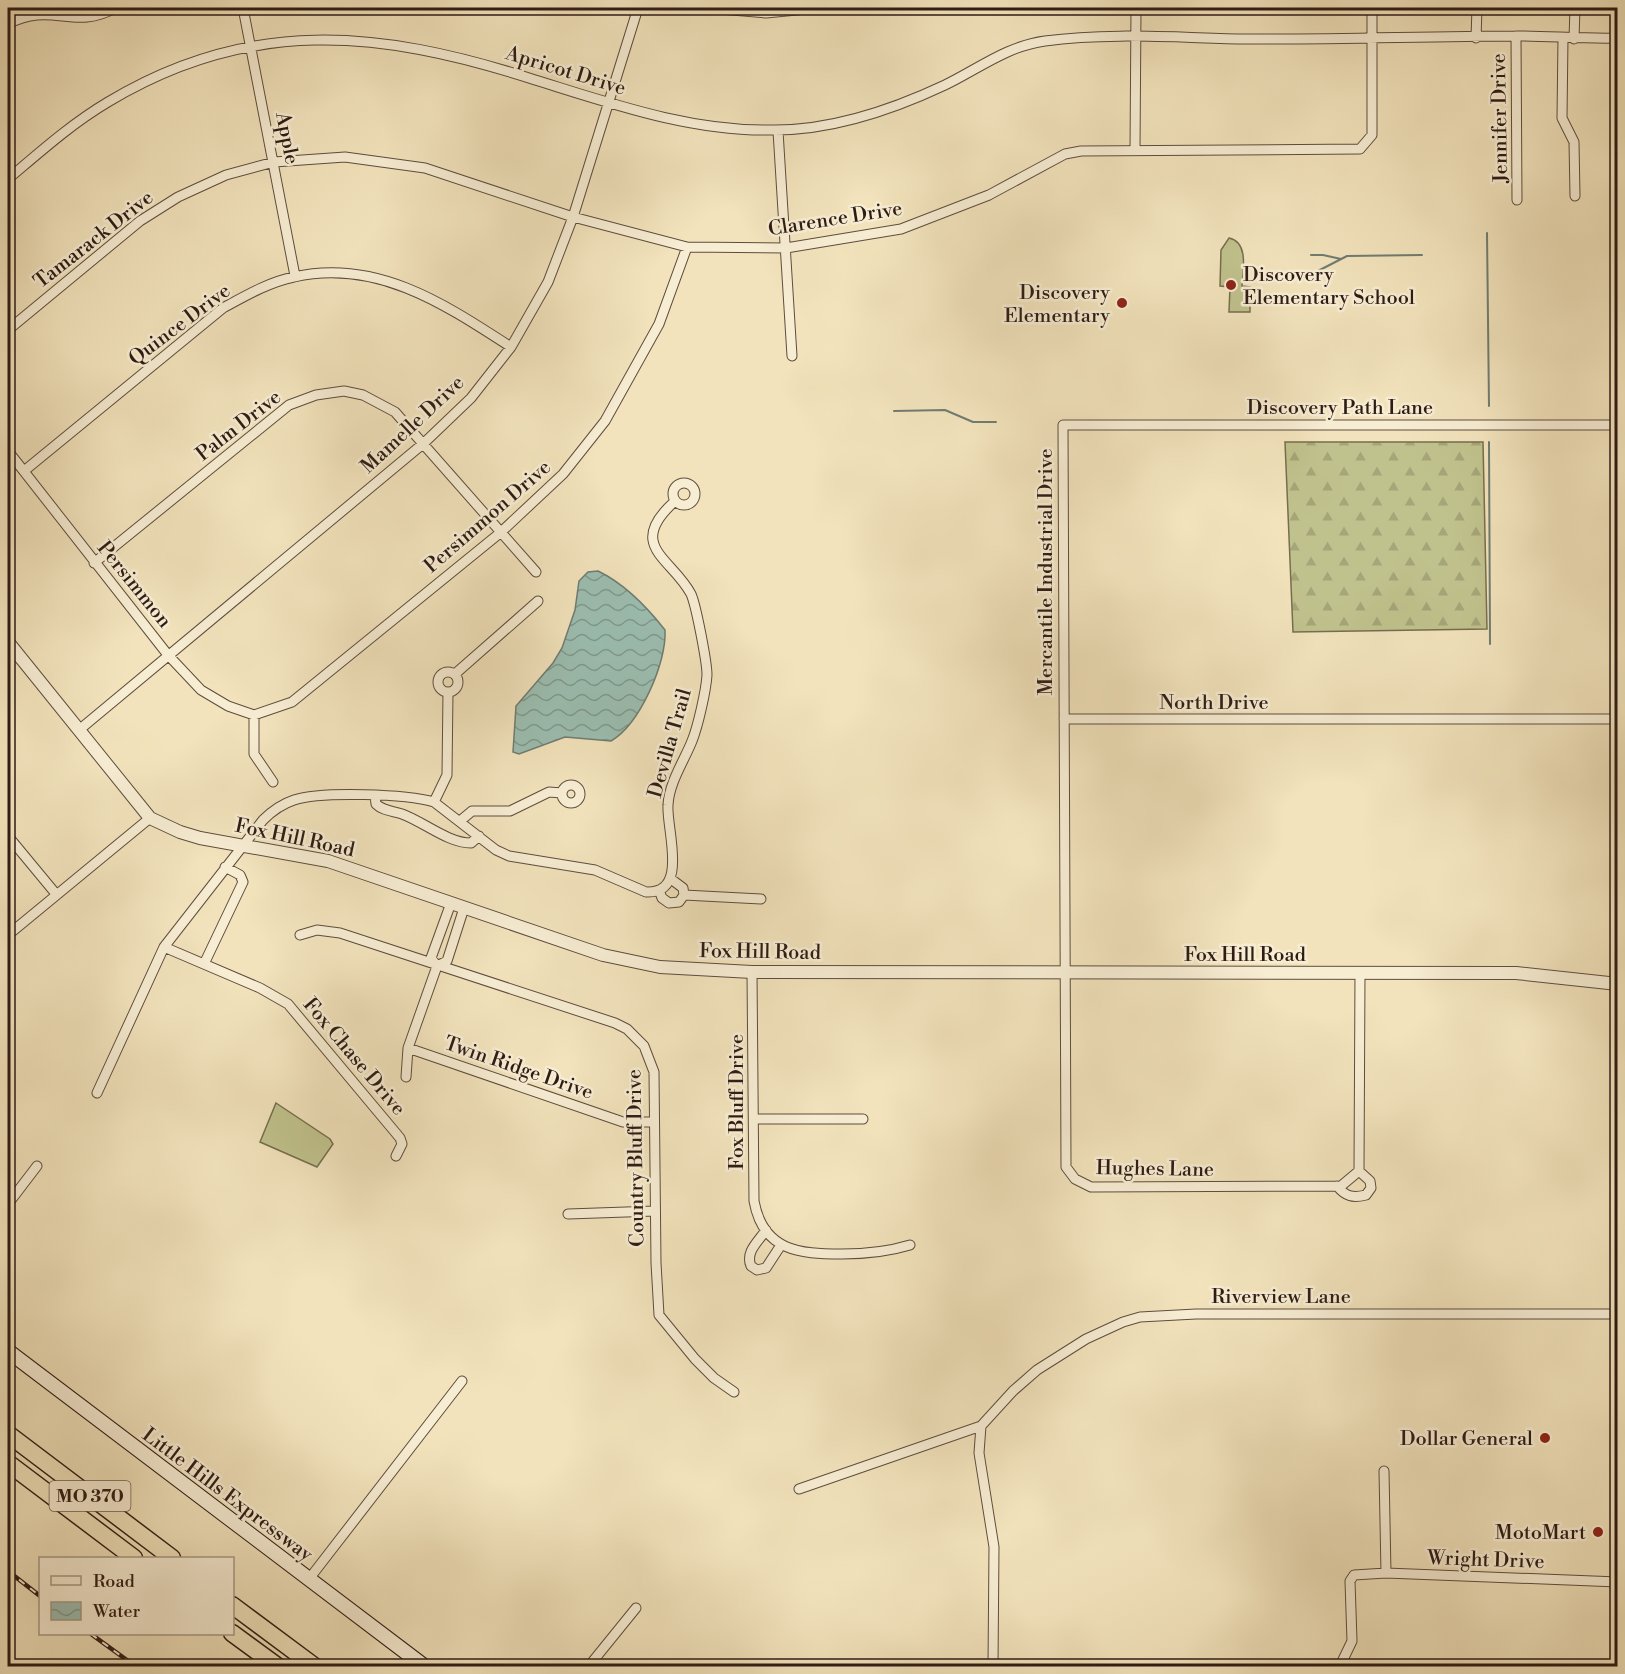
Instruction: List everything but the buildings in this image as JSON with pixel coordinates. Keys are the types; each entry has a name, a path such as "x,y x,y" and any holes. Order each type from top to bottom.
{"highway":[{"name":"MO 370","path":"8,1434 171,1557"},
{"name":"MO 370","path":"8,1463 133,1557"},
{"path":"234,1606 314,1666"},
{"path":"234,1634 277,1666"}],"main road":[{"name":"Little Hills Expressway","path":"8,1351 424,1666"}],"street":[{"path":"8,24 20,17 42,12 91,18 116,8"},
{"name":"Apple","path":"243,8 294,276"},
{"name":"Mamelle Drive","path":"79,730 424,443 471,398 511,347 549,282 573,217 638,8"},
{"path":"708,8 766,13 817,8"},
{"path":"1136,8 1136,150"},
{"name":"Clarence Drive","path":"274,162 345,157 425,168 573,217 687,247 786,248 901,229 989,195 1065,154 1082,151 1360,149 1372,135 1372,8"},
{"path":"1476,38 1477,8"},
{"path":"1574,39 1575,8"},
{"name":"Jennifer Drive","path":"1516,36 1517,200"},
{"name":"Apricot Drive","path":"8,179 68,128 143,82 217,55 252,47 336,39 398,44 487,64 608,103 695,126 778,131 837,122 895,105 947,84 996,56 1043,41 1136,37 1617,38"},
{"path":"1563,38 1562,118 1574,142 1575,196"},
{"path":"778,131 792,356"},
{"name":"Tamarack Drive","path":"8,330 140,221 178,196 226,175 274,162"},
{"name":"Persimmon Drive","path":"254,715 292,702 500,533 563,474 605,421 659,324 687,247"},
{"name":"Quince Drive","path":"24,471 223,308 257,289 294,276 353,274 410,287 442,303 511,347"},
{"name":"Palm Drive","path":"94,563 289,405 331,392 363,395 395,412 536,572"},
{"name":"Discovery Path Lane","path":"1063,425 1617,425"},
{"name":"Mercantile Industrial Drive","path":"1063,425 1064,719"},
{"name":"Persimmon","path":"8,451 168,655 201,690 228,706 254,715"},
{"name":"Devilla Trail","path":"671,879 673,864 669,798 694,737 707,675 692,596 662,561 654,544 654,533 658,520 675,501"},
{"path":"456,674 538,601"},
{"name":"Fox Hill Road","path":"8,642 150,818 200,838 244,844 328,861 603,956 660,966 752,972 1516,973 1617,984"},
{"path":"448,692 440,687 439,678 446,672 456,674"},
{"path":"448,692 457,687 459,681 456,674"},
{"path":"434,802 447,775 448,692"},
{"path":"254,715 254,754 273,782"},
{"path":"1064,719 1064,974"},
{"name":"North Drive","path":"1064,719 1617,719"},
{"path":"460,821 471,811 510,811 549,792 562,793"},
{"path":"97,1093 164,947 225,867 272,811 296,799 402,795 434,802 478,836 509,856 595,870 646,892 659,890 671,879 683,888 684,896 679,902 669,903 662,898 659,890"},
{"path":"375,796 376,804 382,809 417,820 462,842 471,843 478,836"},
{"path":"8,935 150,818"},
{"path":"8,836 56,894"},
{"path":"204,964 243,882 240,875 225,867"},
{"path":"684,896 761,899"},
{"path":"437,966 431,958 451,903"},
{"path":"406,1077 408,1048 437,966 447,961 464,908"},
{"name":"Country Bluff Drive","path":"300,935 317,930 340,933 627,1029 638,1039 649,1055 654,1072 655,1211 659,1315 695,1359 714,1378 734,1392"},
{"name":"Fox Chase Drive","path":"164,947 267,992 296,1012 400,1138 401,1148 396,1156"},
{"name":"Fox Bluff Drive","path":"752,972 754,1201 766,1230 781,1245 803,1254 882,1253 910,1245"},
{"name":"Hughes Lane","path":"1064,974 1066,1167 1075,1179 1091,1187 1338,1186 1343,1193 1353,1198 1366,1196 1371,1188 1370,1181 1359,1171 1360,974"},
{"name":"Twin Ridge Drive","path":"408,1048 623,1122 654,1122"},
{"path":"754,1119 863,1119"},
{"path":"8,1204 37,1166"},
{"path":"1338,1186 1348,1182 1359,1171"},
{"path":"568,1214 655,1211"},
{"path":"766,1230 751,1251 748,1260 750,1266 757,1269 766,1268 781,1245"},
{"name":"Riverview Lane","path":"799,1489 981,1425 1013,1391 1037,1370 1086,1340 1140,1317 1196,1314 1617,1314"},
{"path":"309,1579 462,1381"},
{"path":"981,1425 979,1453 994,1546 993,1666"},
{"path":"1384,1471 1386,1573"},
{"name":"Wright Drive","path":"1340,1666 1352,1641 1350,1581 1354,1575 1386,1573 1617,1582"},
{"path":"589,1666 636,1608"}],"green space":[{"path":"1229,238 1240,245 1242,251 1244,265 1242,286 1250,287 1250,312 1229,312 1230,287 1220,286 1221,250"},
{"path":"1285,442 1483,442 1487,629 1293,632"},
{"path":"276,1103 330,1139 333,1144 317,1167 260,1142"}],"water":[{"path":"598,571 617,582 635,597 665,630 661,658 650,691 632,721 611,741 565,737 519,754 513,752 516,706 553,663 562,648 575,610 579,581 588,572"}],"waterway":[{"path":"1487,233 1489,406"},
{"path":"1311,255 1341,259"},
{"path":"1314,273 1347,256 1422,255"},
{"path":"894,411 945,410 973,422 996,422"},
{"path":"1489,442 1490,644"}],"railway":[{"path":"8,1571 39,1595"},
{"path":"92,1635 135,1666"}],"place":[{"name":"Discovery Elementary School","path":"1231,285"},
{"name":"Discovery Elementary","path":"1122,303"},
{"name":"Dollar General","path":"1545,1438"},
{"name":"MotoMart","path":"1598,1532"}]}
